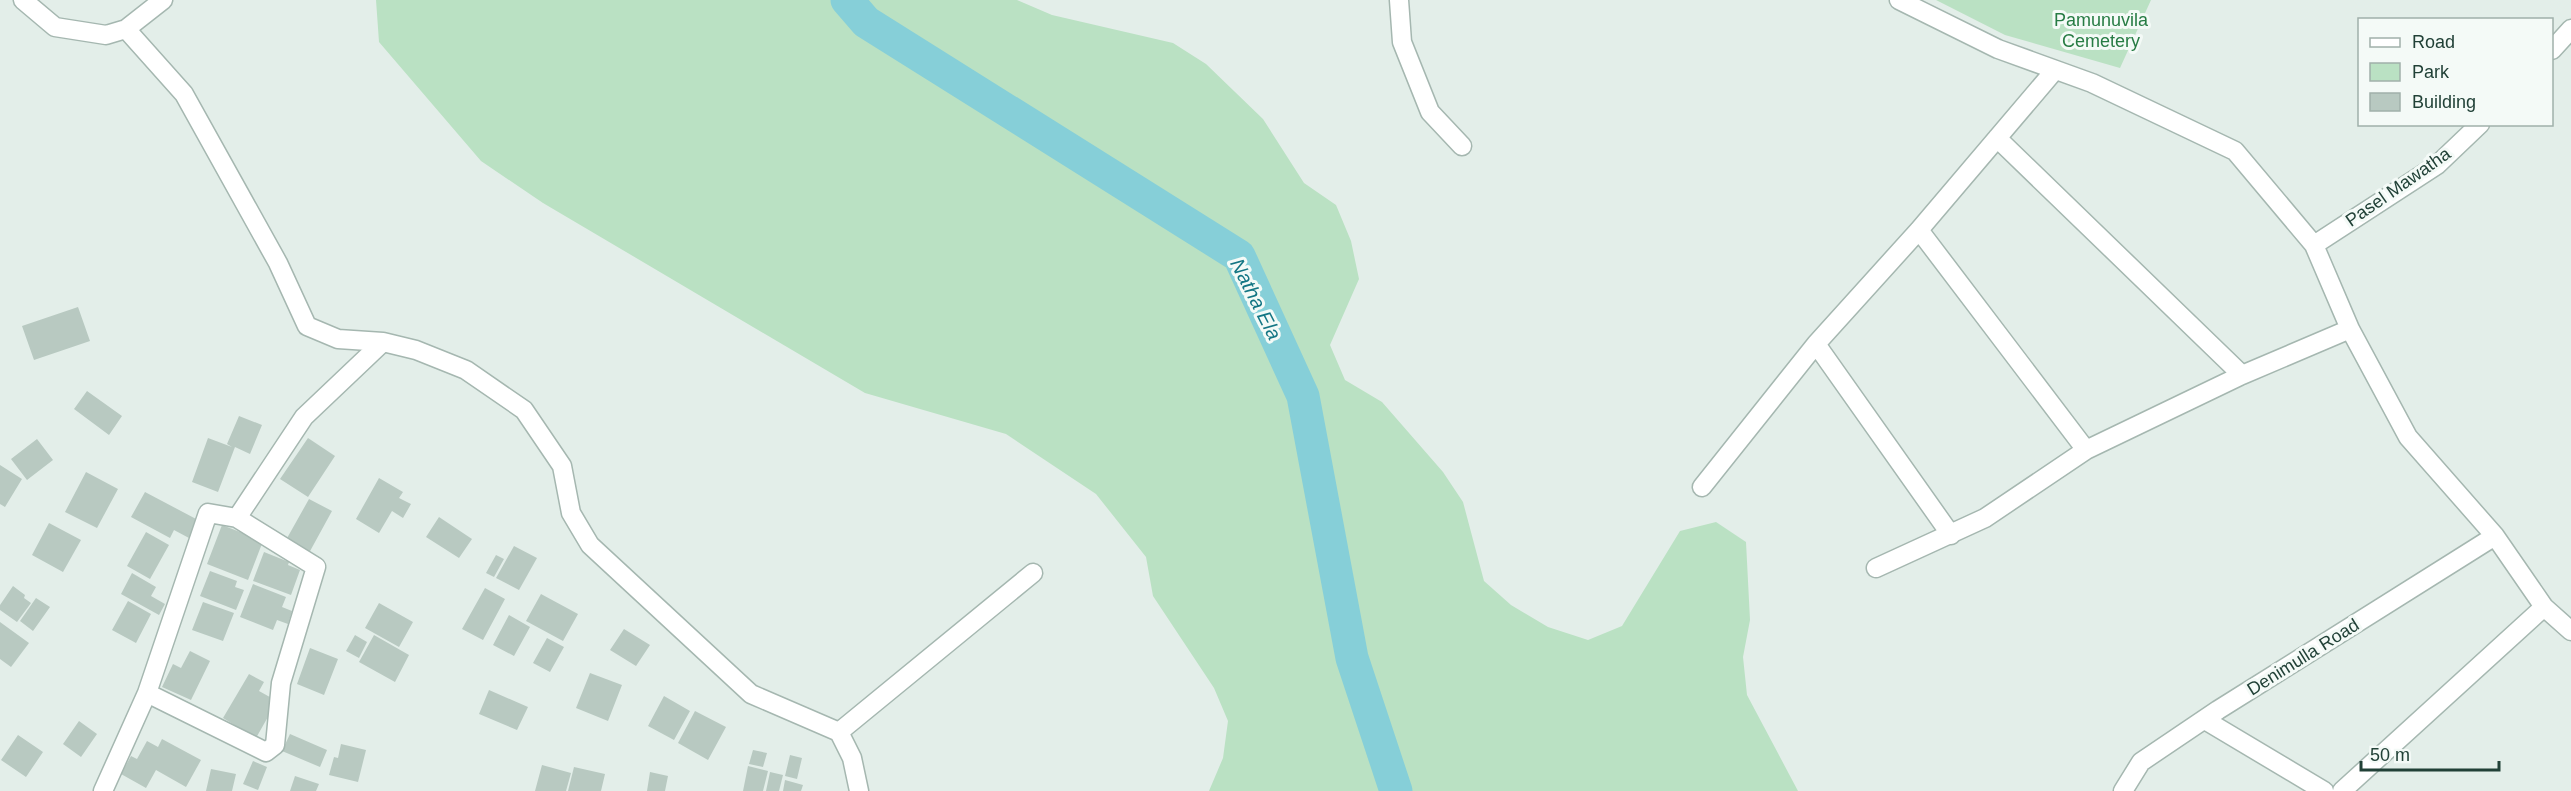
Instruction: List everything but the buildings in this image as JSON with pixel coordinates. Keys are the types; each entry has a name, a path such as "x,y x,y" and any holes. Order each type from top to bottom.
{"street":[{"path":"22,0 55,27 106,35 126,28 163,0"},
{"path":"1399,0 1402,42 1430,112 1462,146"},
{"path":"1899,0 1998,49 2092,83 2235,151 2314,245 2350,329 2408,437 2494,536 2544,607 2571,631"},
{"path":"126,28 184,94 278,263 307,326 338,339 383,342 416,350 466,370 524,410 562,466 571,513 590,545 751,694 839,732 852,758 859,791"},
{"path":"2553,49 2571,28"},
{"path":"1702,487 1816,344 1919,230 2055,70"},
{"name":"Pasel Mawatha","path":"2314,245 2437,165 2478,126"},
{"path":"1997,138 2242,375"},
{"path":"1919,230 2086,450"},
{"path":"1876,568 1951,536 1985,518 2086,450 2242,375 2350,329"},
{"path":"237,519 303,417 383,342"},
{"path":"1816,344 1951,536"},
{"path":"103,791 147,693 208,513 237,519 316,567 281,682 275,745 266,752 147,693"},
{"name":"Denimulla Road","path":"2123,791 2141,762 2494,536"},
{"path":"839,732 1033,573"},
{"path":"2342,791 2544,607"},
{"path":"2205,720 2324,791"}],"green space":[{"path":"376,0 1017,0 1052,15 1173,43 1206,64 1263,119 1304,183 1336,205 1351,241 1359,279 1330,345 1345,380 1382,402 1443,472 1463,502 1484,581 1511,605 1548,627 1588,640 1622,626 1680,531 1716,522 1746,542 1750,620 1743,657 1747,695 1798,791 1209,791 1223,758 1228,721 1214,688 1153,596 1146,557 1096,494 1006,434 865,393 543,203 481,161 379,42"},
{"name":"Pamunuvila Cemetery","path":"1936,0 2151,0 2120,68 2005,35"}],"waterway":[{"name":"Natha Ela","path":"847,0 866,22 1239,256 1303,396 1352,658 1396,791"}]}
